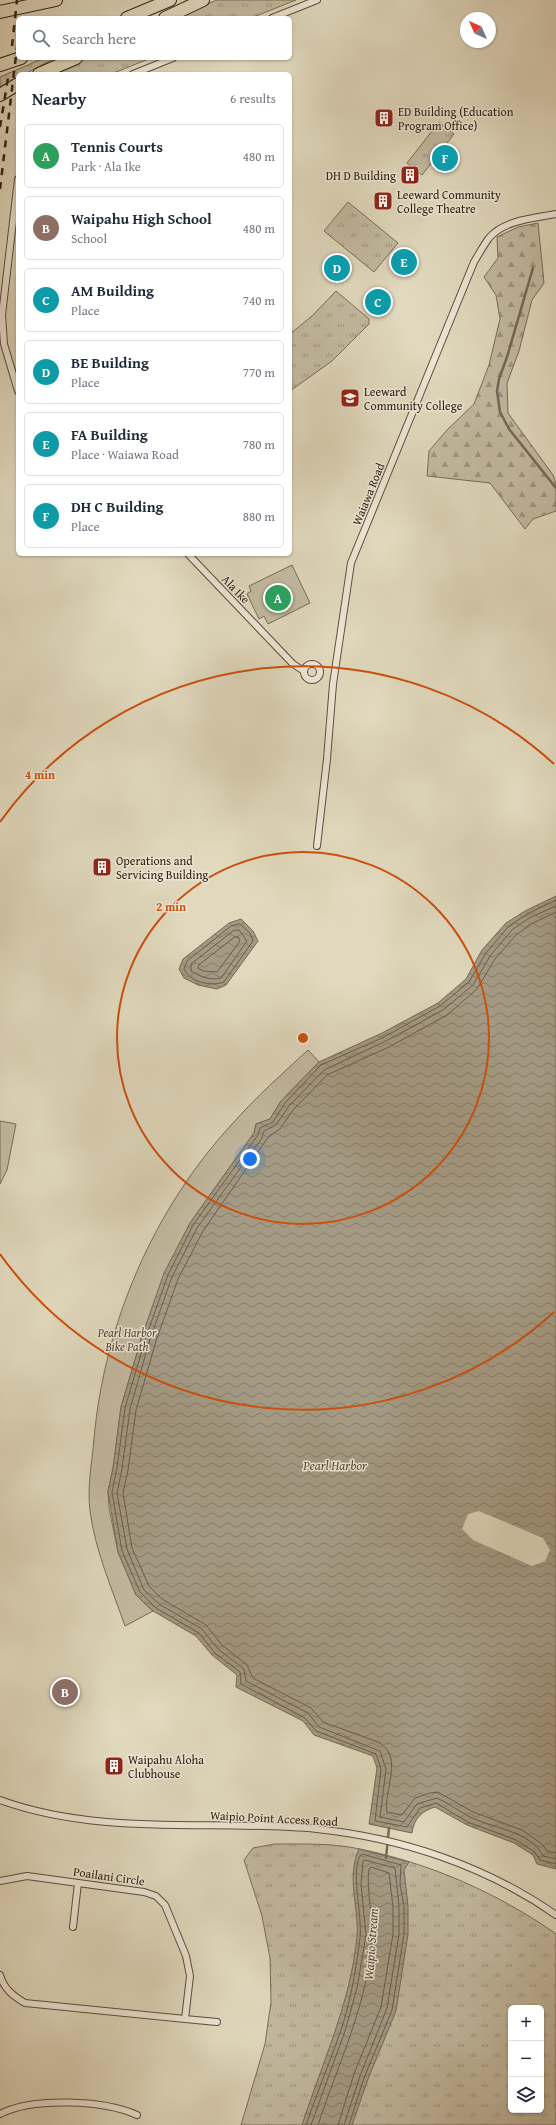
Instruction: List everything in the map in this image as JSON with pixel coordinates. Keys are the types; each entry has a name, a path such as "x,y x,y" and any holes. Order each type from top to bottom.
{"highway":[{"path":"0,12 56,0"},
{"path":"132,16 170,0"},
{"path":"169,16 203,0"},
{"path":"0,65 16,60"},
{"path":"44,72 72,60"},
{"path":"0,95 16,85"}],"street":[{"path":"277,16 316,0"},
{"path":"138,72 168,60"},
{"path":"16,196 2,315 4,344 16,385"},
{"name":"Waiawa Road","path":"316,846 327,759 333,684 351,563 474,262 490,237 506,226 519,221 556,214"},
{"path":"11,370 16,371"},
{"name":"Ala Ike","path":"190,556 293,664 304,671"},
{"name":"Waipio Point Access Road","path":"1,1801 50,1814 123,1824 279,1827 317,1829 359,1835 406,1845 483,1874 510,1887 556,1915"},
{"name":"Poailani Circle","path":"0,1881 27,1876 144,1892 156,1896 162,1900 169,1910 190,1967 185,2019"},
{"path":"73,1927 78,1883"},
{"path":"0,1975 6,1988 13,1996 26,2003 217,2022"},
{"path":"0,2114 28,2104 52,2102 122,2108 137,2114"}],"green space":[{"path":"217,0 296,0 256,16 180,16"},
{"path":"39,60 51,60 29,72 16,72 16,79 0,88 0,77"},
{"path":"77,60 146,60 116,72 49,72"},
{"path":"439,122 454,134 422,175 407,163"},
{"path":"348,202 398,243 374,272 324,231"},
{"path":"538,223 544,283 532,300 519,351 507,383 508,413 553,475 556,484 556,511 533,519 525,529 490,483 427,476 429,451 447,430 474,404 489,365 500,319 496,295 484,277 498,258 497,237 518,227"},
{"path":"336,291 369,319 369,324 332,361 292,390 292,332 312,316"},
{"path":"292,565 310,603 268,624 264,616 259,619 247,594 251,591 249,586"},
{"name":"Pearl Harbor Bike Path","path":"308,1050 319,1062 281,1101 270,1119 256,1124 254,1133 190,1223 142,1336 121,1407 113,1468 108,1492 109,1508 118,1552 136,1595 153,1611 125,1626 104,1569 92,1526 89,1502 89,1484 100,1396 109,1353 122,1311 138,1270 157,1230 179,1192 205,1156 233,1123 269,1086"},
{"path":"0,1121 16,1124 7,1170 0,1184"},
{"path":"275,1844 307,1844 349,1847 386,1855 412,1862 462,1881 511,1905 556,1934 556,2125 241,2125 265,2044 271,2002 270,1958 262,1916 244,1860 253,1848"}],"water":[{"name":"Pearl Harbor","path":"556,896 556,1869 537,1864 533,1855 514,1843 467,1825 435,1807 419,1816 412,1833 369,1824 377,1768 373,1756 314,1735 303,1721 236,1687 237,1675 212,1655 196,1636 153,1611 136,1595 118,1552 108,1492 113,1468 121,1407 142,1336 164,1273 190,1223 254,1133 256,1124 270,1119 281,1101 319,1062 382,1033 438,1003 466,979 482,950 506,923 525,911"},
{"path":"241,919 253,931 258,941 226,985 217,989 198,985 184,978 179,969 183,959 229,923"},
{"path":"359,1849 409,1862 404,1870 408,1906 408,1934 396,2011 368,2079 352,2125 302,2125 335,2032 349,1985 354,1961 357,1925 353,1871"}],"pier":[{"path":"479,1511 543,1538 550,1550 545,1561 532,1566 473,1540 462,1529 468,1514"}],"waterway":[{"path":"533,268 507,357 499,379 497,391 500,412 509,429 556,488"},
{"name":"Waipio Stream","path":"386,1858 389,1828"}],"railway":[{"path":"12,46 17,0"},
{"path":"0,189 16,56"},
{"path":"0,127 8,78"}],"place":[{"name":"ED Building (Education Program Office)","path":"384,118"},
{"name":"DH C Building","path":"445,158"},
{"name":"DH D Building","path":"410,175"},
{"name":"Leeward Community College Theatre","path":"383,201"},
{"name":"FA Building","path":"404,262"},
{"name":"BE Building","path":"337,268"},
{"name":"AM Building","path":"378,302"},
{"name":"Leeward Community College","path":"350,398"},
{"name":"Tennis Courts","path":"278,598"},
{"name":"Operations and Servicing Building","path":"102,867"},
{"name":"Waipahu High School","path":"65,1692"},
{"name":"Waipahu Aloha Clubhouse","path":"114,1766"}]}
